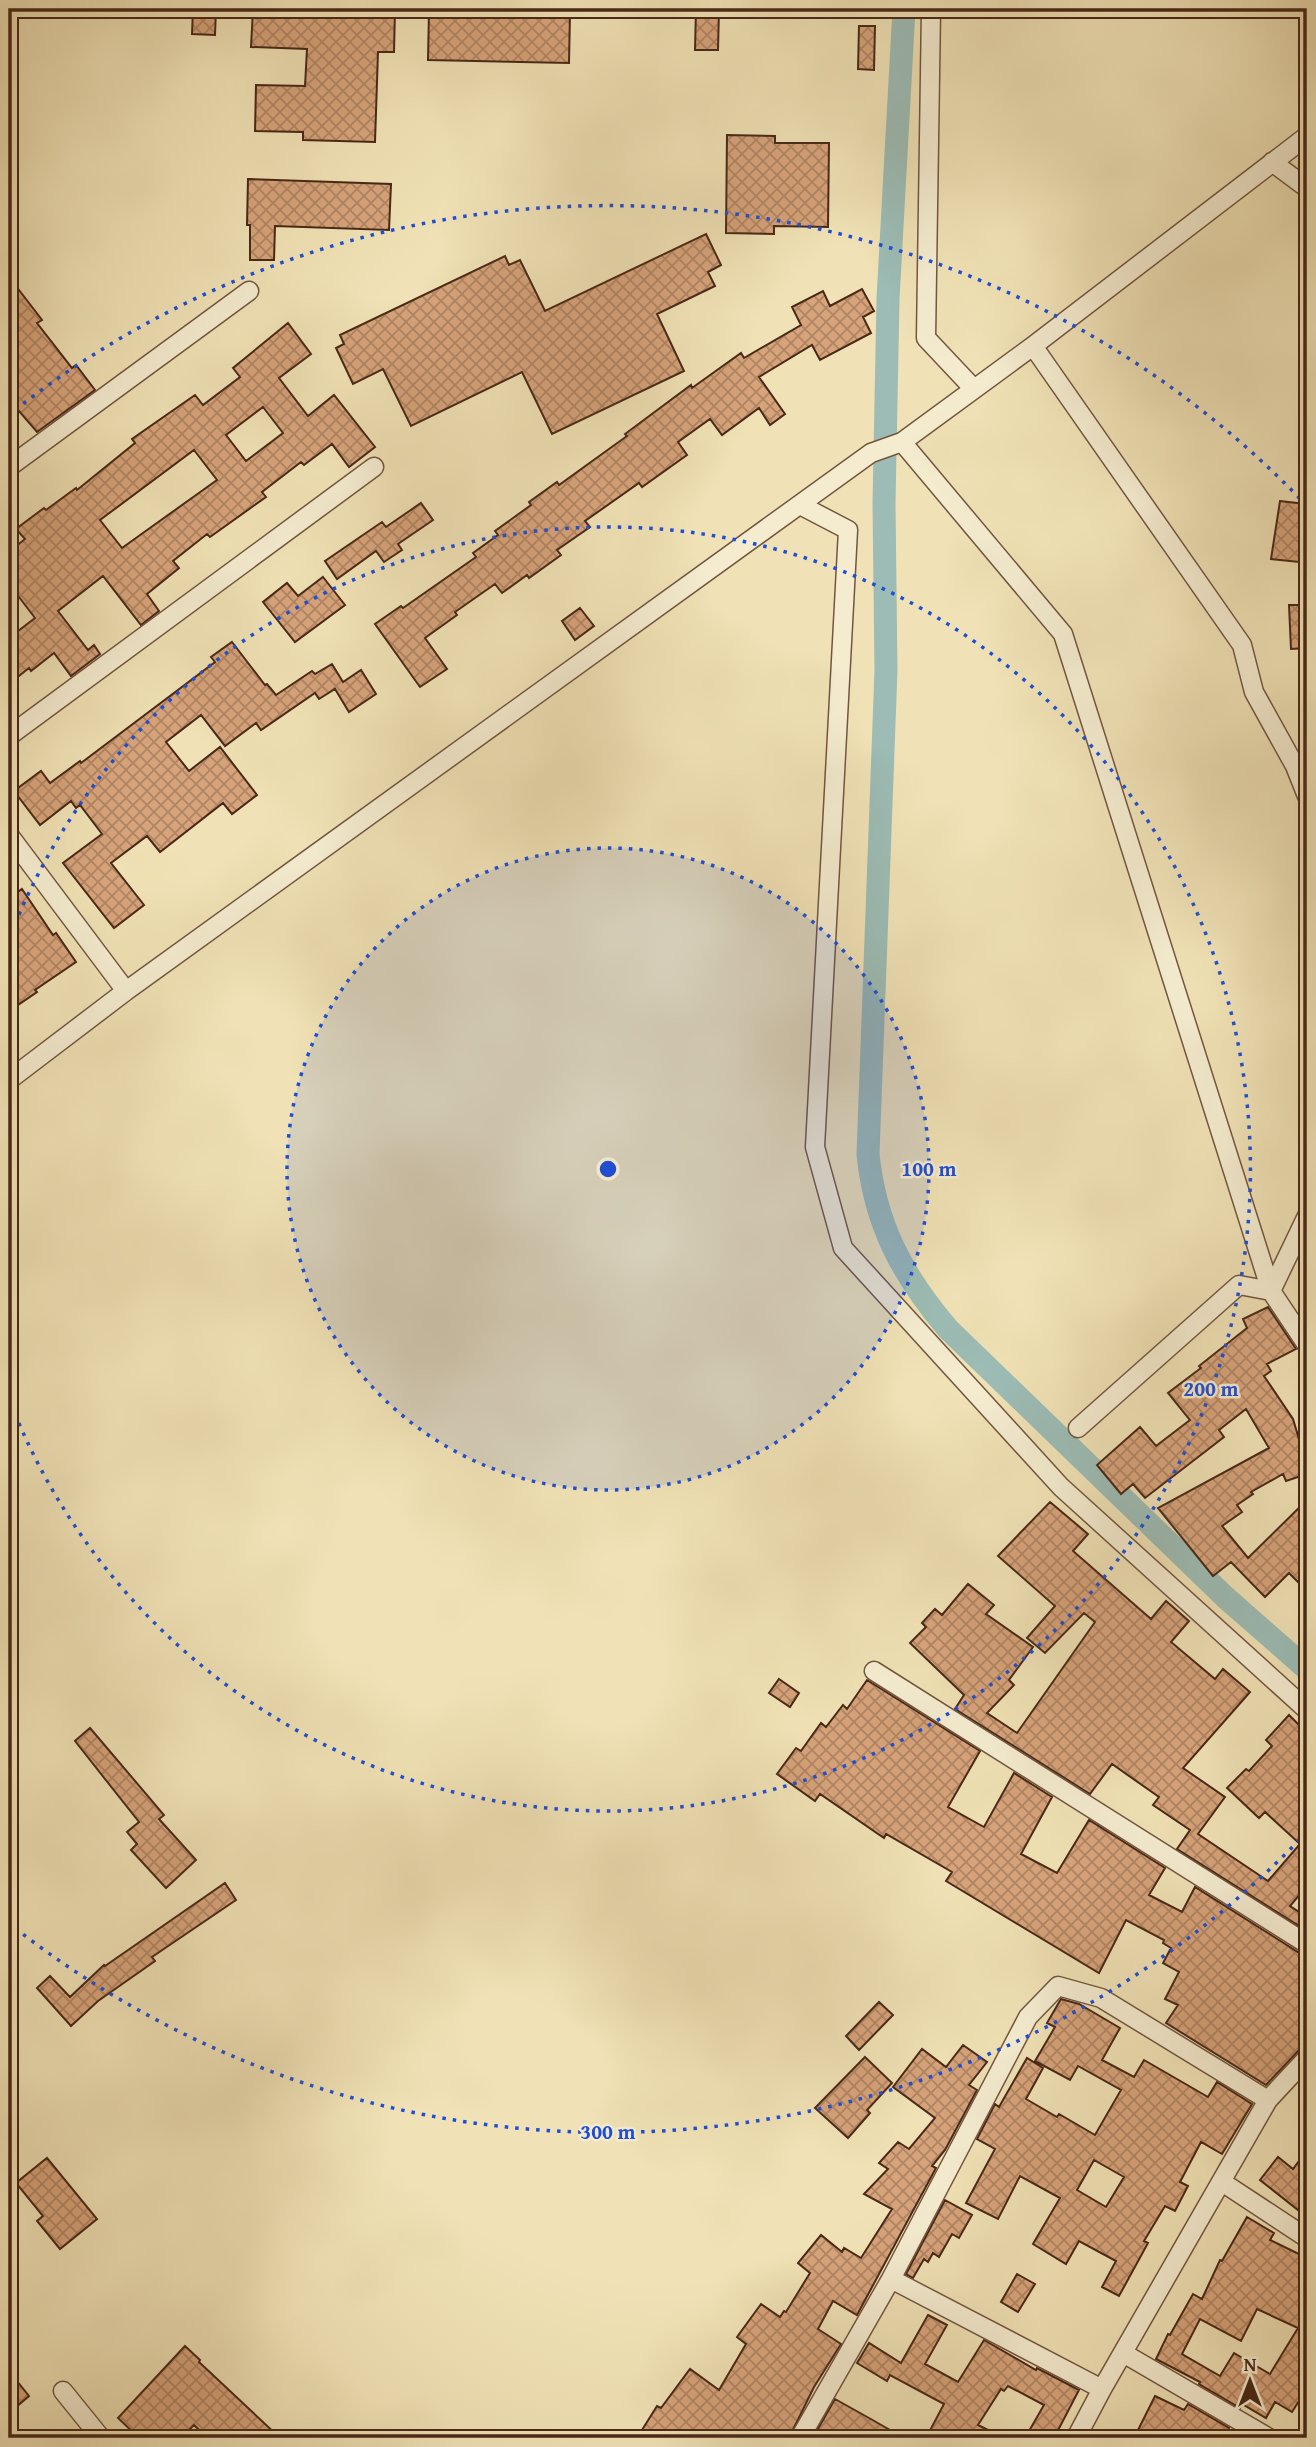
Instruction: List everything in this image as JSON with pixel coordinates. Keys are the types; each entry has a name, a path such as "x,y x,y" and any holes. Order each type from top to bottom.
{"street":[{"path":"931,9 926,338 974,389"},
{"path":"9,1080 126,991 871,453 902,442 1307,136"},
{"path":"1272,162 1307,188"},
{"path":"9,467 249,290"},
{"path":"1032,346 1242,645 1254,692 1295,766 1307,796"},
{"path":"902,442 1063,634 1271,1291 1307,1345"},
{"path":"9,736 374,467"},
{"path":"800,505 848,530 815,1147 843,1248 1060,1488 1307,1710"},
{"path":"9,835 126,991"},
{"path":"1271,1291 1307,1216"},
{"path":"1078,1428 1239,1285 1271,1291"},
{"path":"874,1671 1307,1944"},
{"path":"800,2438 891,2279 1028,2017 1058,1986 1101,1998 1268,2100"},
{"path":"1076,2438 1268,2100 1307,2058"},
{"path":"1222,2182 1307,2238"},
{"path":"891,2279 1102,2389"},
{"path":"1123,2353 1269,2438"},
{"path":"63,2391 101,2438"}],"building":[{"path":"193,9 216,9 215,35 192,34"},
{"path":"253,9 395,9 394,52 378,52 375,142 303,140 303,132 255,131 256,85 305,86 307,49 251,47"},
{"path":"696,9 719,9 718,50 695,50"},
{"path":"429,10 570,13 569,63 428,60"},
{"path":"859,26 875,26 874,70 858,69"},
{"path":"727,135 775,136 775,143 829,143 828,227 774,226 774,234 726,233"},
{"path":"248,179 391,184 389,230 275,226 274,260 250,260 250,225 247,225"},
{"path":"706,234 721,265 708,272 715,286 657,314 684,371 552,434 522,372 411,426 383,369 353,384 336,348 344,344 340,335 505,256 509,265 520,260 545,311"},
{"path":"9,277 42,320 37,323 72,368 76,365 95,390 37,432 19,411 9,418"},
{"path":"862,289 874,311 863,317 871,333 820,360 812,345 759,377 785,414 770,425 759,408 722,435 710,419 678,442 687,455 642,487 639,483 585,521 590,527 557,550 561,555 502,593 495,584 455,612 457,615 425,638 447,669 420,687 375,624 401,606 403,608 476,557 473,553 498,535 495,531 531,505 529,502 557,482 559,485 627,436 625,434 691,385 692,388 741,353 744,358 801,325 792,307 823,291 830,306"},
{"path":"288,323 311,354 279,378 308,416 334,395 375,447 349,467 332,444 304,465 301,462 262,492 266,497 210,537 207,534 173,561 179,568 147,594 159,611 141,625 103,576 58,611 88,650 94,645 100,654 71,676 54,653 9,684 9,638 35,618 9,584 9,552 25,539 16,529 44,508 46,510 76,488 77,490 135,443 132,439 195,395 203,405 240,377 233,368","holes":["263,407 283,433 246,461 226,435","194,450 217,480 122,548 100,520"]},
{"path":"1280,501 1305,504 1299,562 1271,559"},
{"path":"421,503 433,520 398,544 402,550 384,562 376,551 337,579 325,561 382,522 386,527"},
{"path":"323,577 345,605 295,642 263,602 287,583 298,596"},
{"path":"1289,605 1307,605 1307,648 1291,649"},
{"path":"580,608 594,626 575,640 562,621"},
{"path":"232,642 276,695 312,671 315,674 332,664 343,682 361,670 376,694 349,712 335,689 319,699 315,693 261,730 256,723 225,746 201,715 166,742 189,771 220,747 257,795 232,814 223,803 160,852 147,836 111,863 144,905 114,928 63,863 102,834 80,805 76,808 71,801 40,825 14,791 41,771 50,783 80,761 81,763 215,662 211,657"},
{"path":"22,889 53,935 56,933 76,962 9,1011 9,898"},
{"path":"1268,1307 1296,1349 1267,1364 1271,1371 1264,1376 1293,1419 1307,1474 1286,1481 1283,1474 1251,1492 1253,1494 1237,1505 1242,1512 1222,1526 1248,1558 1307,1500 1307,1591 1289,1573 1265,1597 1231,1562 1213,1576 1158,1508 1269,1448 1246,1409 1219,1430 1224,1437 1145,1498 1133,1484 1121,1494 1097,1465 1140,1427 1156,1446 1190,1420 1168,1393 1247,1328 1243,1319"},
{"path":"1050,1502 1088,1534 1073,1551 1151,1619 1166,1601 1189,1621 1171,1642 1215,1679 1223,1669 1250,1692 1183,1768 1225,1797 1198,1834 1268,1881 1300,1844 1265,1812 1259,1818 1227,1788 1246,1769 1249,1771 1272,1746 1266,1740 1289,1715 1307,1733 1307,1886 1290,1906 1307,1917 1307,1931 1177,1849 1190,1830 1153,1805 1159,1797 1112,1764 1090,1794 955,1709 964,1695 910,1643 926,1627 922,1623 935,1609 942,1615 968,1584 994,1605 986,1614 1033,1647 1009,1680 1014,1685 987,1713 1017,1733 1095,1622 1084,1613 1045,1653 1027,1638 1055,1606 998,1556"},
{"path":"779,1679 799,1693 790,1707 769,1693"},
{"path":"867,1680 980,1751 948,1807 984,1827 1014,1773 1052,1797 1021,1854 1057,1873 1089,1820 1165,1868 1149,1895 1182,1912 1195,1887 1301,1954 1307,1955 1307,2047 1299,2050 1266,2085 1166,2023 1178,2005 1165,1999 1179,1972 1163,1963 1171,1948 1163,1943 1164,1940 1126,1920 1099,1973 946,1881 952,1872 886,1834 884,1838 820,1794 815,1801 777,1774 796,1748 801,1751 821,1723 826,1727 843,1705 847,1709"},
{"path":"90,1728 164,1815 159,1819 196,1860 166,1888 131,1850 137,1844 127,1832 139,1822 75,1741"},
{"path":"225,1883 236,1900 152,1957 155,1961 98,2001 71,2026 37,1988 50,1976 70,1997 104,1965"},
{"path":"1061,1999 1079,2004 1120,2028 1102,2060 1134,2077 1144,2060 1208,2097 1217,2082 1252,2104 1222,2154 1201,2142 1180,2182 1188,2186 1175,2211 1165,2206 1144,2241 1148,2243 1119,2296 1102,2287 1116,2261 1079,2241 1066,2264 1033,2244 1060,2198 1020,2176 998,2219 966,2203 995,2149 977,2139 995,2104 999,2107 1027,2058 1043,2068 1026,2099 1095,2135 1121,2090 1078,2066 1070,2080 1035,2061 1055,2027 1047,2023","holes":["1094,2160 1124,2177 1106,2207 1077,2190"]},
{"path":"879,2002 893,2015 859,2050 846,2036"},
{"path":"963,2045 987,2062 969,2085 977,2090 945,2150 932,2166 936,2168 857,2315 833,2301 818,2329 841,2344 814,2387 789,2438 637,2438 657,2406 661,2408 690,2369 719,2390 746,2344 737,2337 761,2304 780,2317 786,2312 810,2273 798,2263 821,2235 842,2252 844,2248 861,2258 892,2209 864,2194 888,2169 879,2163 898,2142 909,2149 935,2118 893,2087 922,2049 946,2067"},
{"path":"865,2057 892,2083 867,2110 870,2113 848,2138 815,2108"},
{"path":"1307,2150 1307,2199 1298,2210 1260,2180 1278,2157 1293,2169"},
{"path":"47,2158 97,2219 60,2249 37,2221 43,2216 16,2183"},
{"path":"945,2200 972,2215 959,2238 952,2234 939,2257 933,2253 928,2262 924,2259 913,2278 906,2274"},
{"path":"1247,2217 1274,2233 1270,2240 1307,2258 1307,2406 1299,2401 1292,2412 1275,2402 1266,2418 1242,2404 1240,2408 1199,2384 1200,2382 1156,2359 1193,2294 1202,2299 1220,2260 1222,2261","holes":["1257,2309 1298,2328 1270,2374 1234,2353 1220,2376 1182,2354 1200,2319 1241,2341"]},
{"path":"1017,2274 1035,2284 1018,2312 1001,2302"},
{"path":"928,2315 947,2325 925,2364 958,2382 984,2340 1036,2370 1037,2368 1079,2390 1054,2438 1025,2438 1044,2405 1008,2386 1004,2391 1001,2389 978,2425 1004,2438 926,2438 944,2404 890,2375 887,2381 857,2363 869,2343 901,2363"},
{"path":"185,2346 280,2438 207,2438 194,2425 181,2438 139,2438 118,2418"},
{"path":"9,2371 29,2396 9,2413"},
{"path":"1155,2396 1184,2410 1188,2404 1229,2428 1224,2438 1134,2438"},
{"path":"835,2399 904,2438 822,2438 815,2434"}],"waterway":[{"path":"904,9 888,299 884,504 886,670 868,1154 877,1204 905,1269 948,1329 1225,1597 1307,1669"}]}
